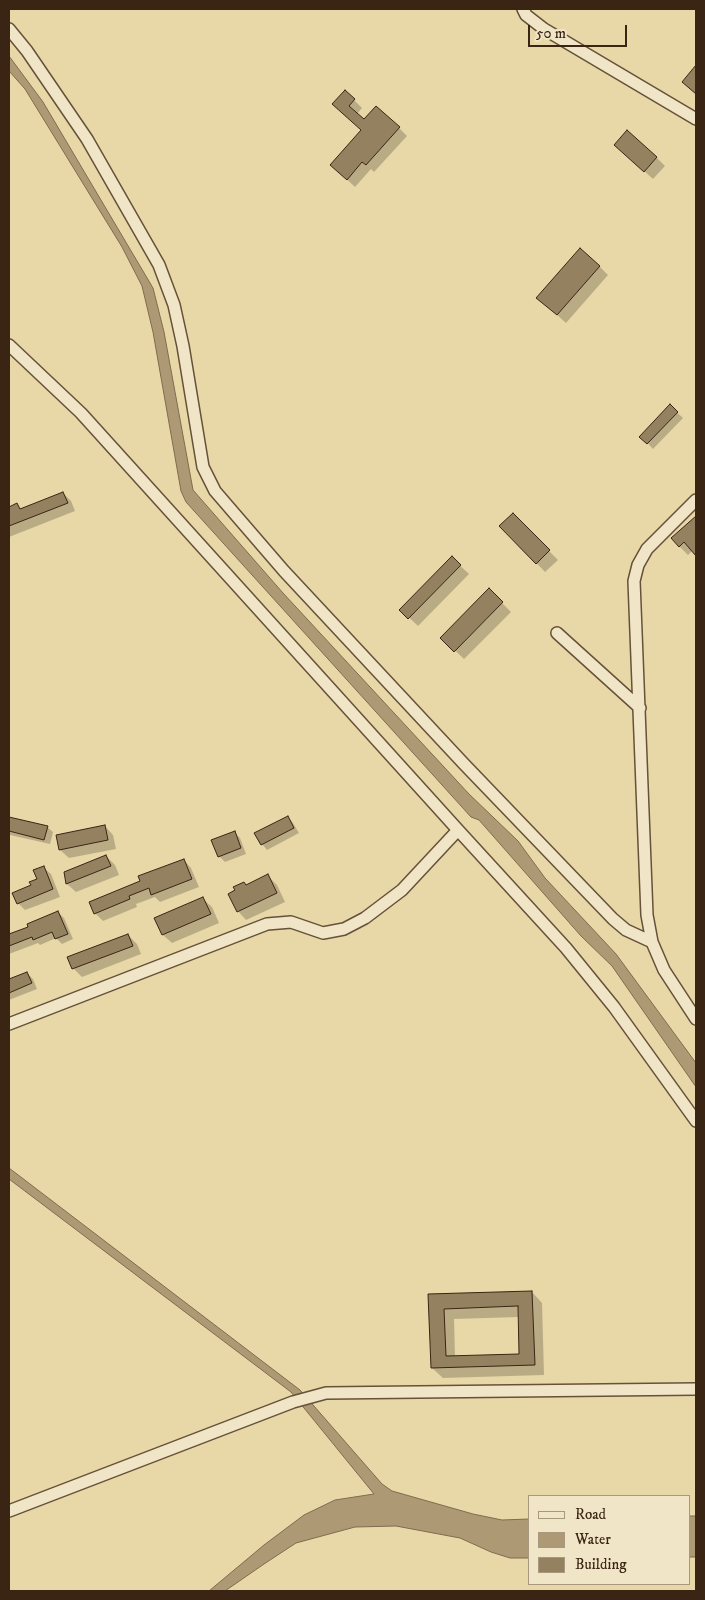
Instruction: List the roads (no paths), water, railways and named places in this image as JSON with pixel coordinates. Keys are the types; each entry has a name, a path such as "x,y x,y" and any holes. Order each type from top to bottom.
{"street":[{"path":"523,9 526,15 544,29 696,119"},
{"path":"9,29 27,51 87,139 159,265 174,305 184,346 203,467 215,490 284,571 464,764 613,919 626,930 652,942"},
{"path":"9,345 81,413 566,948 614,1007 696,1121"},
{"path":"696,500 647,549 638,565 634,580 634,606 640,708 647,915 652,942 664,970 696,1019"},
{"path":"557,633 640,708"},
{"path":"9,1024 267,924 291,922 323,933 344,929 365,918 402,890 458,830"},
{"path":"9,1511 292,1402 326,1394 696,1389"}],"water":[{"path":"9,56 43,102 153,288 164,332 193,490 283,593 469,794 518,841 545,878 616,954 696,1063 696,1087 612,966 581,936 479,820 471,817 186,502 181,491 153,332 142,286 122,247 25,89 9,71"},
{"path":"9,1168 300,1390 382,1484 392,1491 473,1514 502,1520 528,1519 528,1558 510,1558 460,1538 396,1526 355,1527 296,1543 225,1591 209,1591 264,1545 304,1515 335,1500 374,1494 291,1392 9,1179"},
{"path":"690,1516 696,1516 696,1557 690,1557"}]}
